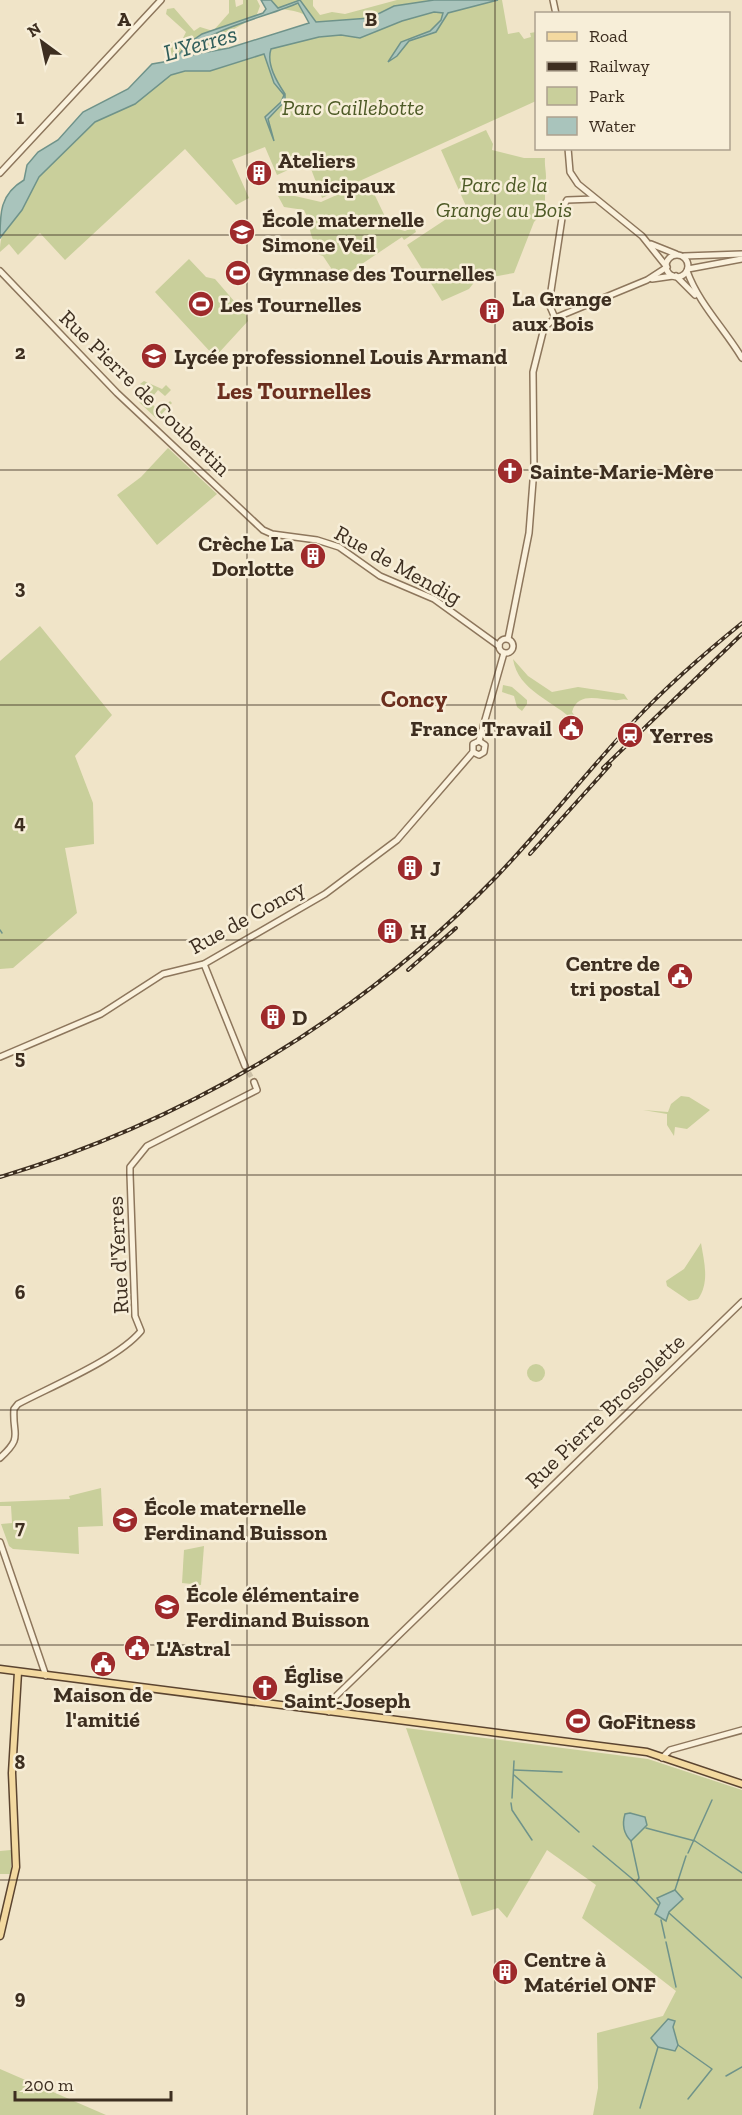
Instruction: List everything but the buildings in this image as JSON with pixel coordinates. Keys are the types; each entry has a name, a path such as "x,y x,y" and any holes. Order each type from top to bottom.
{"main road":[{"path":"0,1670 647,1752 742,1784"},
{"path":"0,1936 16,1867 12,1773 18,1672"}],"street":[{"path":"0,173 161,0"},
{"path":"568,150 570,172 578,184 650,243 675,276 697,296 723,328 742,358"},
{"name":"Rue de Concy","path":"0,1057 101,1014 164,974 204,964 325,894 390,846 473,752 473,744 479,741 504,653 508,653 513,648 513,642 508,639 531,510 534,468 533,372 543,332 552,320 549,304 564,205 567,200 595,199"},
{"path":"650,243 680,255 688,261 688,270 697,296"},
{"path":"552,320 647,280 667,266 669,259 680,255 742,254"},
{"path":"647,280 675,276 688,270 742,259"},
{"name":"Rue Pierre de Coubertin","path":"0,271 151,425 263,530 272,534"},
{"name":"Rue de Mendig","path":"272,534 317,540 339,547 380,576 434,599 499,646"},
{"path":"504,653 499,646 501,640 508,639"},
{"name":"Rue de Concy","path":"473,752 478,755 484,752 485,745 479,741"},
{"path":"204,964 245,1066"},
{"name":"Rue d'Yerres","path":"0,1458 14,1446 16,1439 14,1409 18,1404 98,1362 132,1341 141,1331 135,1316 129,1174 130,1167 139,1153 156,1140 257,1090 254,1082"},
{"name":"Rue Pierre Brossolette","path":"329,1712 333,1699 491,1543 742,1302"},
{"path":"0,1542 46,1676"},
{"path":"662,1758 670,1750 742,1730"}],"green space":[{"path":"229,0 235,0 236,7 243,4 243,0 257,0 260,6 256,17 208,43 211,46 220,46 222,54 170,59 166,45 175,40 181,42 186,32 166,14 167,9 174,8 194,31 200,27 213,31 229,13"},
{"path":"271,0 313,0 313,6 320,15 332,12 345,14 397,0 441,0 376,21 308,26 310,19 306,16 270,5"},
{"name":"Parc Caillebotte","path":"491,0 502,0 508,34 519,32 524,39 531,37 530,33 535,32 535,101 322,198 308,161 277,175 265,147 232,160 249,198 236,205 185,149 65,260 40,233 18,255 9,244 0,252 3,232 36,182 71,143 113,109 181,70 319,36"},
{"name":"Parc de la Grange au Bois","path":"486,130 493,144 492,150 524,158 545,158 546,177 543,188 545,210 534,222 514,273 476,280 469,289 442,301 407,245 466,206 441,150"},
{"path":"368,181 390,227 405,231 414,227 416,232 404,240 402,237 335,282 329,274 331,268 323,256 314,253 317,246 312,238 304,210 284,207 278,196 295,196 321,202"},
{"name":"Les Tournelles","path":"189,259 206,277 215,279 247,316 248,321 215,357 155,292"},
{"path":"144,381 162,389 166,385 171,390 165,396 158,390 149,401 160,412 170,401 172,403 157,419 140,403 134,392 136,390 145,398 148,395 140,384"},
{"path":"168,448 217,494 157,545 117,495 141,477"},
{"path":"40,626 112,715 75,756 93,803 94,844 65,848 77,913 13,968 0,969 0,661"},
{"path":"513,659 528,676 552,692 578,687 624,694 628,700 584,699 575,705 572,712 577,719 574,721 529,687 516,670"},
{"path":"503,685 512,687 527,700 522,711 517,707 514,696 502,692"},
{"path":"681,1096 689,1097 710,1110 687,1129 675,1127 674,1136 667,1125 667,1114 643,1110 668,1112 671,1104"},
{"path":"701,1243 705,1272 704,1286 698,1299 689,1301 667,1286 666,1281 684,1269"},
{"path":"536,1364 542,1367 545,1373 542,1379 536,1382 530,1379 527,1373 530,1367"},
{"path":"101,1488 103,1526 78,1527 79,1554 13,1549 9,1546 1,1524 12,1523 11,1506 0,1506 0,1502 70,1499 69,1496"},
{"path":"204,1546 201,1585 182,1583 184,1550"},
{"path":"406,1728 648,1759 742,1790 742,2115 593,2115 598,2088 597,2033 663,2016 676,1991 582,1918 596,1885 547,1850 507,1918 498,1908 472,1916"},
{"path":"11,1850 11,1874 0,1874 0,1851"},
{"path":"0,2069 106,2115 0,2115"}],"water":[{"path":"261,0 271,0 278,8 300,0 316,22 370,18 394,6 434,0 498,0 448,13 436,32 409,41 397,56 388,62 401,42 430,31 441,20 443,13 434,12 402,21 360,38 341,35 319,37 271,49 271,67 285,94 285,101 268,119 274,141 265,117 281,102 284,95 274,83 264,54 210,71 185,71 171,75 135,104 95,122 39,177 22,210 0,238 3,205 10,191 24,180 27,165 38,152 58,140 83,112 128,89 152,64 175,60 186,45 202,34 263,13 266,9","holes":["298,3 309,23 229,48 186,56 193,47 205,39 236,25"]},
{"path":"625,1814 645,1817 647,1825 631,1841 625,1832 624,1825"},
{"path":"675,1890 683,1899 669,1912 666,1921 655,1914 660,1903 657,1898"},
{"path":"668,2019 675,2021 673,2027 678,2045 675,2051 658,2047 651,2038"}],"waterway":[{"path":"512,1798 514,1761"},
{"path":"514,1770 562,1772"},
{"path":"514,1775 579,1832"},
{"path":"688,1853 712,1800"},
{"path":"511,1803 512,1810 532,1840"},
{"path":"646,1828 695,1841 742,1873"},
{"path":"631,1841 639,1878 637,1881"},
{"path":"593,1846 636,1882 658,1905"},
{"path":"675,1890 686,1856"},
{"path":"669,1913 742,1978"},
{"path":"661,1920 665,1938"},
{"path":"666,1942 676,1987"},
{"path":"678,2045 712,2069 688,2099"},
{"path":"640,2108 658,2047"},
{"path":"726,2076 742,2067"}],"tunnel":[{"path":"245,1066 254,1082"}],"railway":[{"path":"0,1177 69,1154 137,1126 203,1094 267,1058 329,1019 443,928 496,877 649,705 742,623"},
{"path":"603,768 742,634"},
{"path":"530,854 610,765"},
{"path":"408,970 456,928"}],"place":[{"name":"Ateliers municipaux","path":"259,173"},
{"name":"École maternelle Simone Veil","path":"242,232"},
{"name":"Gymnase des Tournelles","path":"238,273"},
{"name":"Les Tournelles","path":"201,304"},
{"name":"La Grange aux Bois","path":"492,311"},
{"name":"Lycée professionnel Louis Armand","path":"154,356"},
{"name":"Sainte-Marie-Mère","path":"510,471"},
{"name":"Crèche La Dorlotte","path":"313,556"},
{"name":"France Travail","path":"571,728"},
{"name":"Yerres","path":"630,735"},
{"name":"J","path":"410,868"},
{"name":"H","path":"390,931"},
{"name":"Centre de tri postal","path":"680,976"},
{"name":"D","path":"273,1017"},
{"name":"École maternelle Ferdinand Buisson","path":"125,1520"},
{"name":"École élémentaire Ferdinand Buisson","path":"167,1607"},
{"name":"L'Astral","path":"137,1648"},
{"name":"Maison de l'amitié","path":"103,1664"},
{"name":"Église Saint-Joseph","path":"265,1688"},
{"name":"GoFitness","path":"578,1721"},
{"name":"Centre à Matériel ONF","path":"505,1972"}],"district":[{"name":"Les Tournelles","path":"294,390"},
{"name":"Concy","path":"414,698"}],"water label":[{"name":"L'Yerres","path":"200,43"}]}
